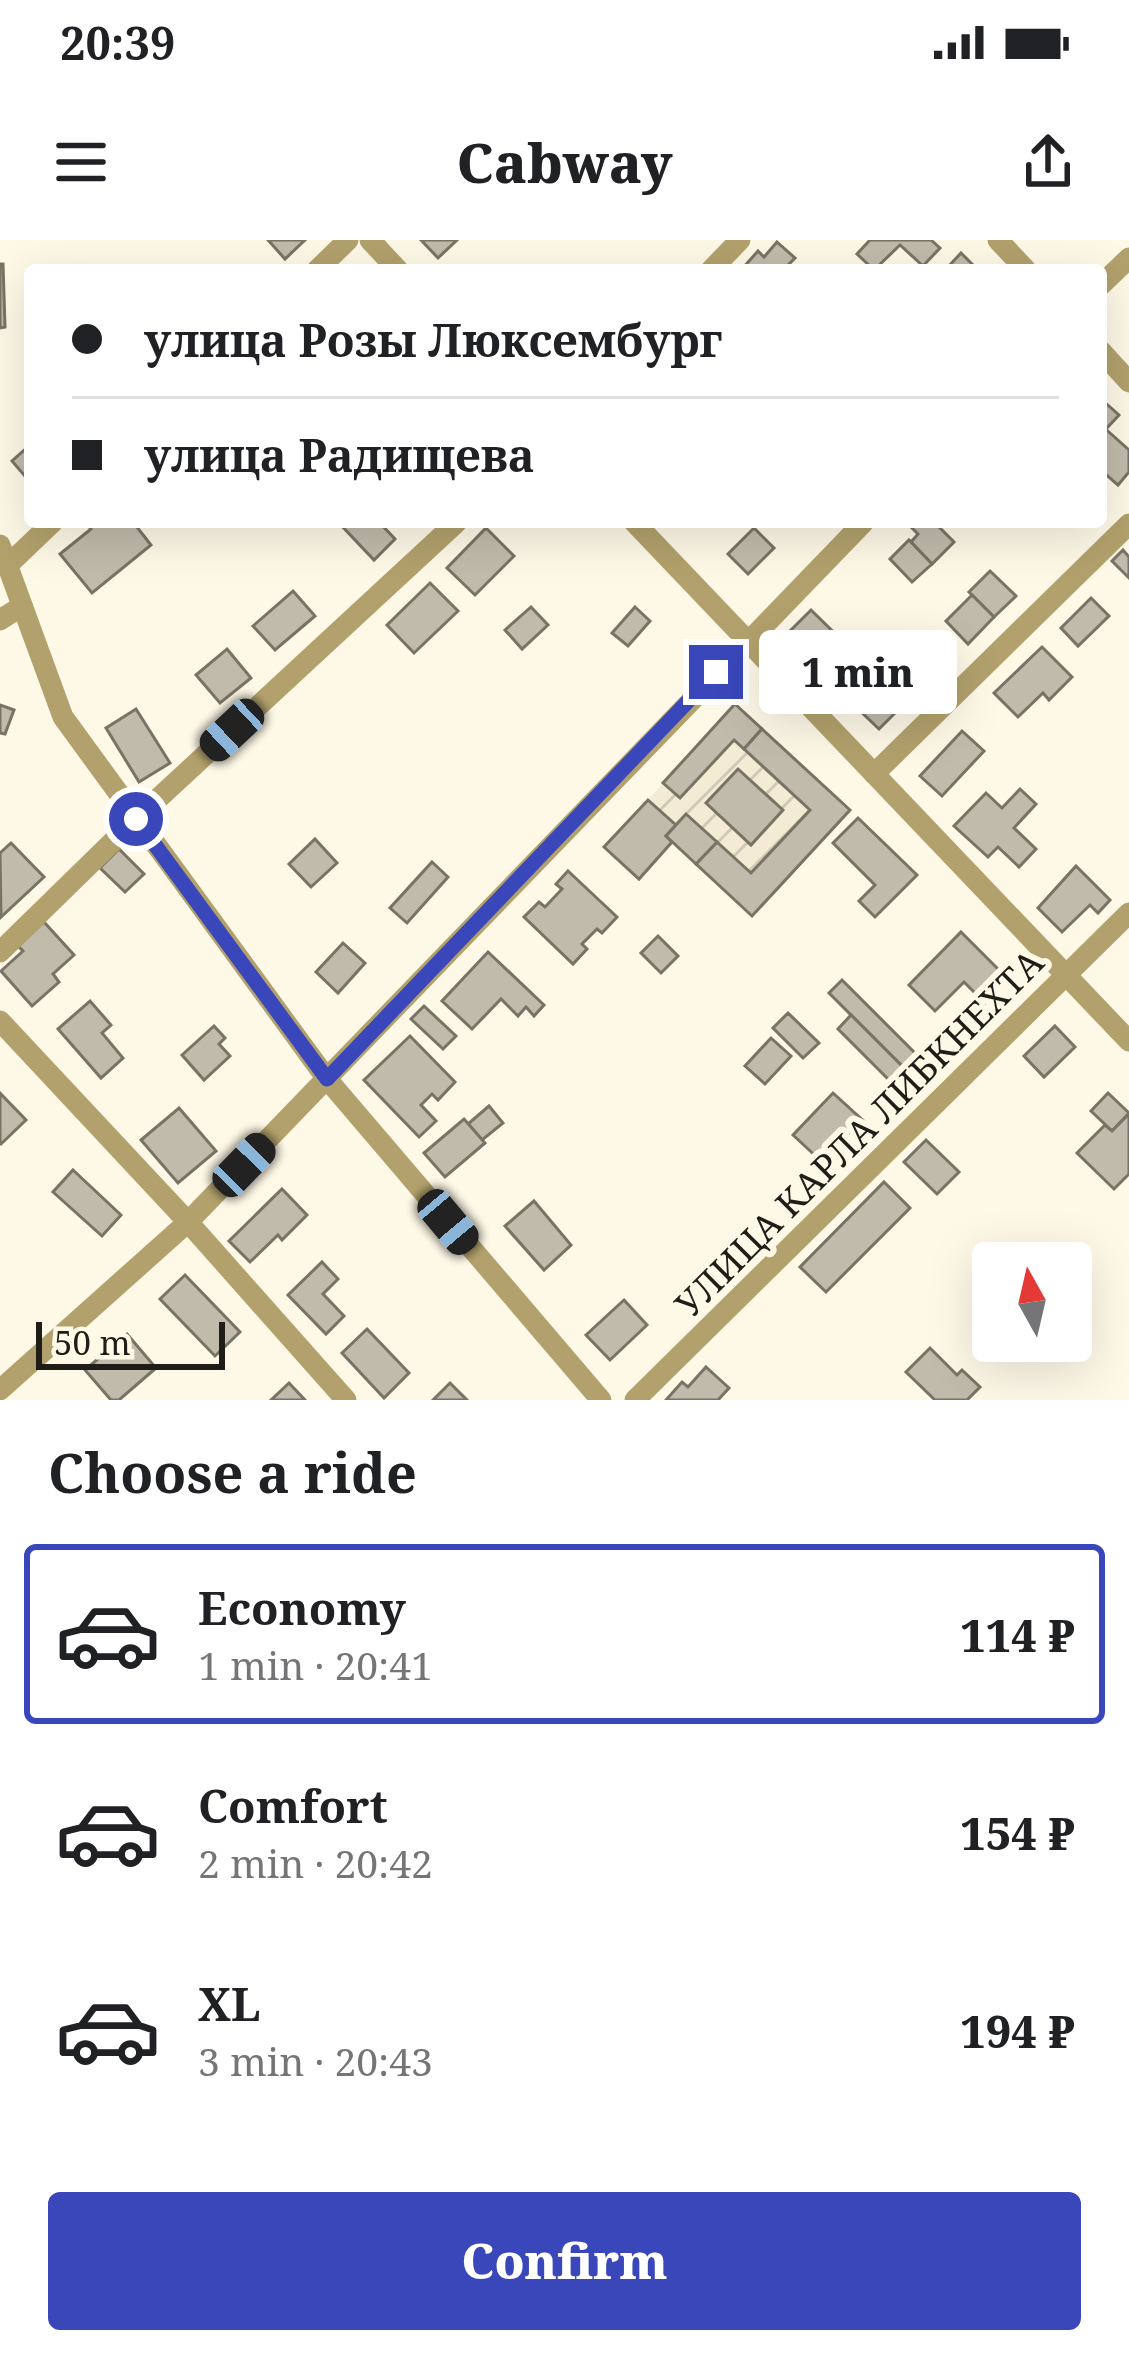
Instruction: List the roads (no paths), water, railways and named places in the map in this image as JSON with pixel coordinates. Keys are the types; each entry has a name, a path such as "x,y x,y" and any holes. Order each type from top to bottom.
{"street":[{"path":"323,264 348,240"},
{"path":"370,240 392,264"},
{"path":"717,264 740,240"},
{"path":"998,240 1020,264"},
{"path":"1107,279 1129,258"},
{"path":"1107,358 1129,382"},
{"path":"874,774 1129,524"},
{"path":"44,528 3,555 63,717 327,1079 601,1400"},
{"path":"0,952 136,819 451,528"},
{"path":"640,528 1129,1041"},
{"path":"0,1390 188,1222 858,528"},
{"path":"0,620 22,606"},
{"name":"УЛИЦА КАРЛА ЛИБКНЕХТА","path":"635,1400 1129,913"},
{"path":"0,1021 346,1400"}]}
